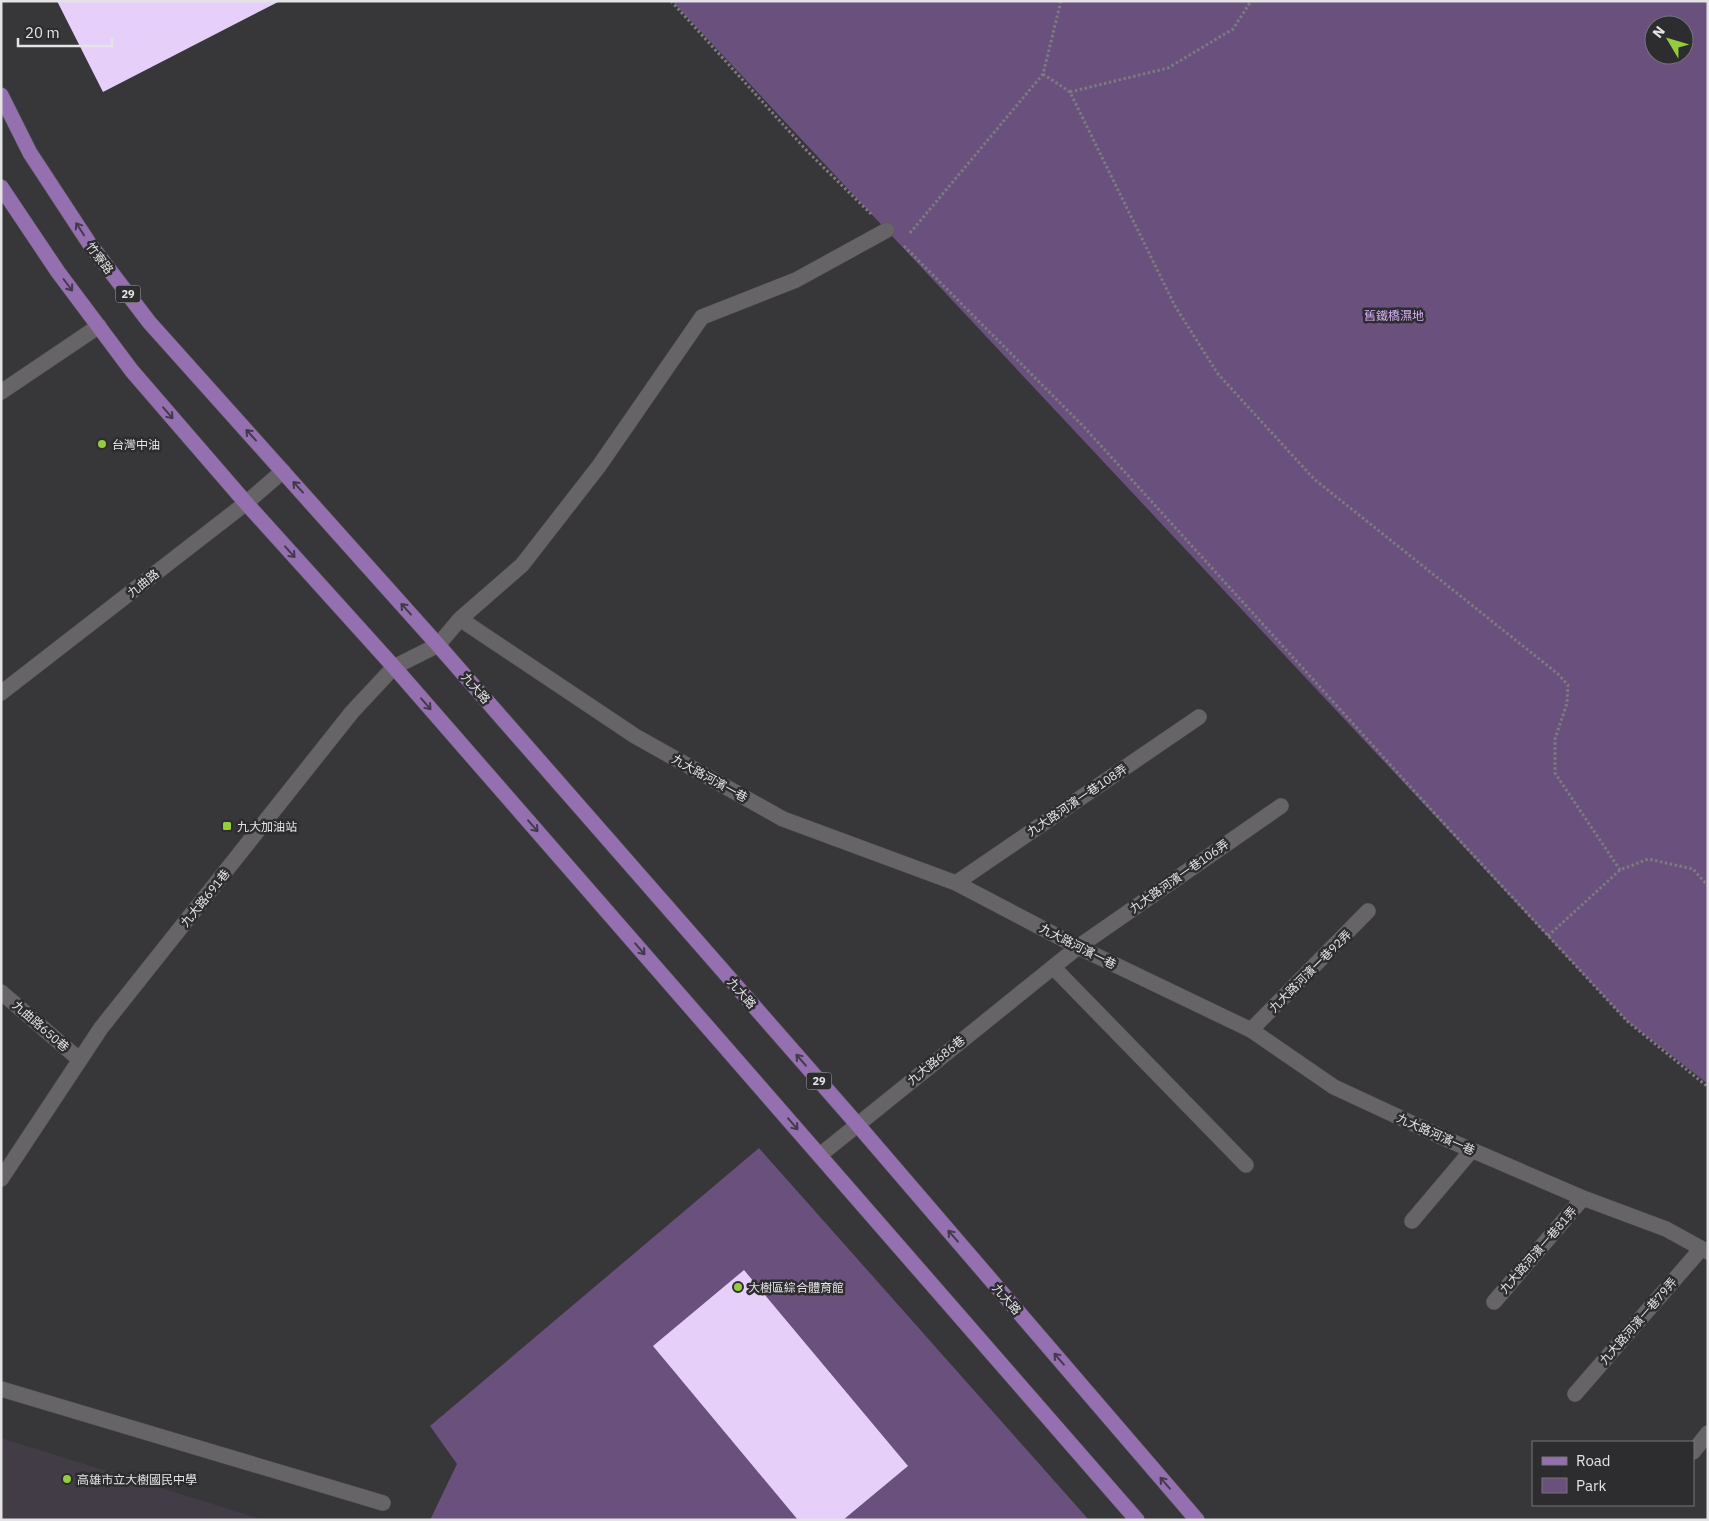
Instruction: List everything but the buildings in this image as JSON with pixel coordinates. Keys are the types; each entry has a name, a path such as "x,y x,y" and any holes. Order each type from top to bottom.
{"main road":[{"name":"竹寮路","path":"1,96 6,118 88,243 149,322 283,471"},
{"path":"1,187 58,272 132,371 246,503 394,667 1137,1520"},
{"name":"九大路","path":"283,471 438,645 857,1124 1197,1520"}],"street":[{"path":"438,645 460,619 522,564 599,466 702,317 796,280 887,230"},
{"path":"1,392 99,326"},
{"name":"九曲路","path":"1,693 246,503 283,471"},
{"name":"九大路河濱一巷","path":"460,619 635,736 783,819 956,883 1078,947 1251,1030 1334,1087 1583,1198 1666,1229 1704,1250"},
{"name":"九大路691巷","path":"1,1179 102,1028 352,712 394,667 438,645"},
{"name":"九大路河濱一巷108弄","path":"956,883 1199,717"},
{"name":"九大路河濱一巷106弄","path":"1078,947 1281,806"},
{"name":"九大路河濱一巷92弄","path":"1251,1030 1368,911"},
{"name":"九大路686巷","path":"820,1155 1078,947"},
{"path":"1053,967 1246,1166"},
{"name":"九曲路650巷","path":"1,992 80,1060"},
{"path":"1412,1221 1472,1150"},
{"name":"九大路河濱一巷81弄","path":"1494,1302 1583,1198"},
{"name":"九大路河濱一巷79弄","path":"1575,1394 1704,1250"},
{"path":"1,1389 383,1503"},
{"path":"1694,1451 1708,1433"}],"path":[{"path":"671,1 808,152 1084,427 1426,804 1627,1021 1708,1087"},
{"path":"901,244 1043,74 1061,1"},
{"path":"1070,92 1168,68 1233,29 1251,1"},
{"path":"1043,74 1070,92 1174,306 1218,374 1314,479 1550,668 1568,685 1567,703 1555,739 1555,773 1620,870"},
{"path":"1548,936 1620,870 1648,860 1693,869 1708,886"}],"shaded area":[{"name":"高雄市立大樹國民中學","path":"1,1438 264,1520 1,1520"}],"green space":[{"name":"舊鐵橋濕地","path":"672,1 1708,1 1708,1084 1627,1021"},
{"name":"大樹區綜合體育館","path":"759,1148 1089,1520 430,1520 457,1464 430,1426"}],"place":[{"name":"台灣中油","path":"102,444"},
{"name":"九大加油站","path":"227,826"},
{"name":"大樹區綜合體育館","path":"738,1287"},
{"name":"高雄市立大樹國民中學","path":"67,1479"}]}
